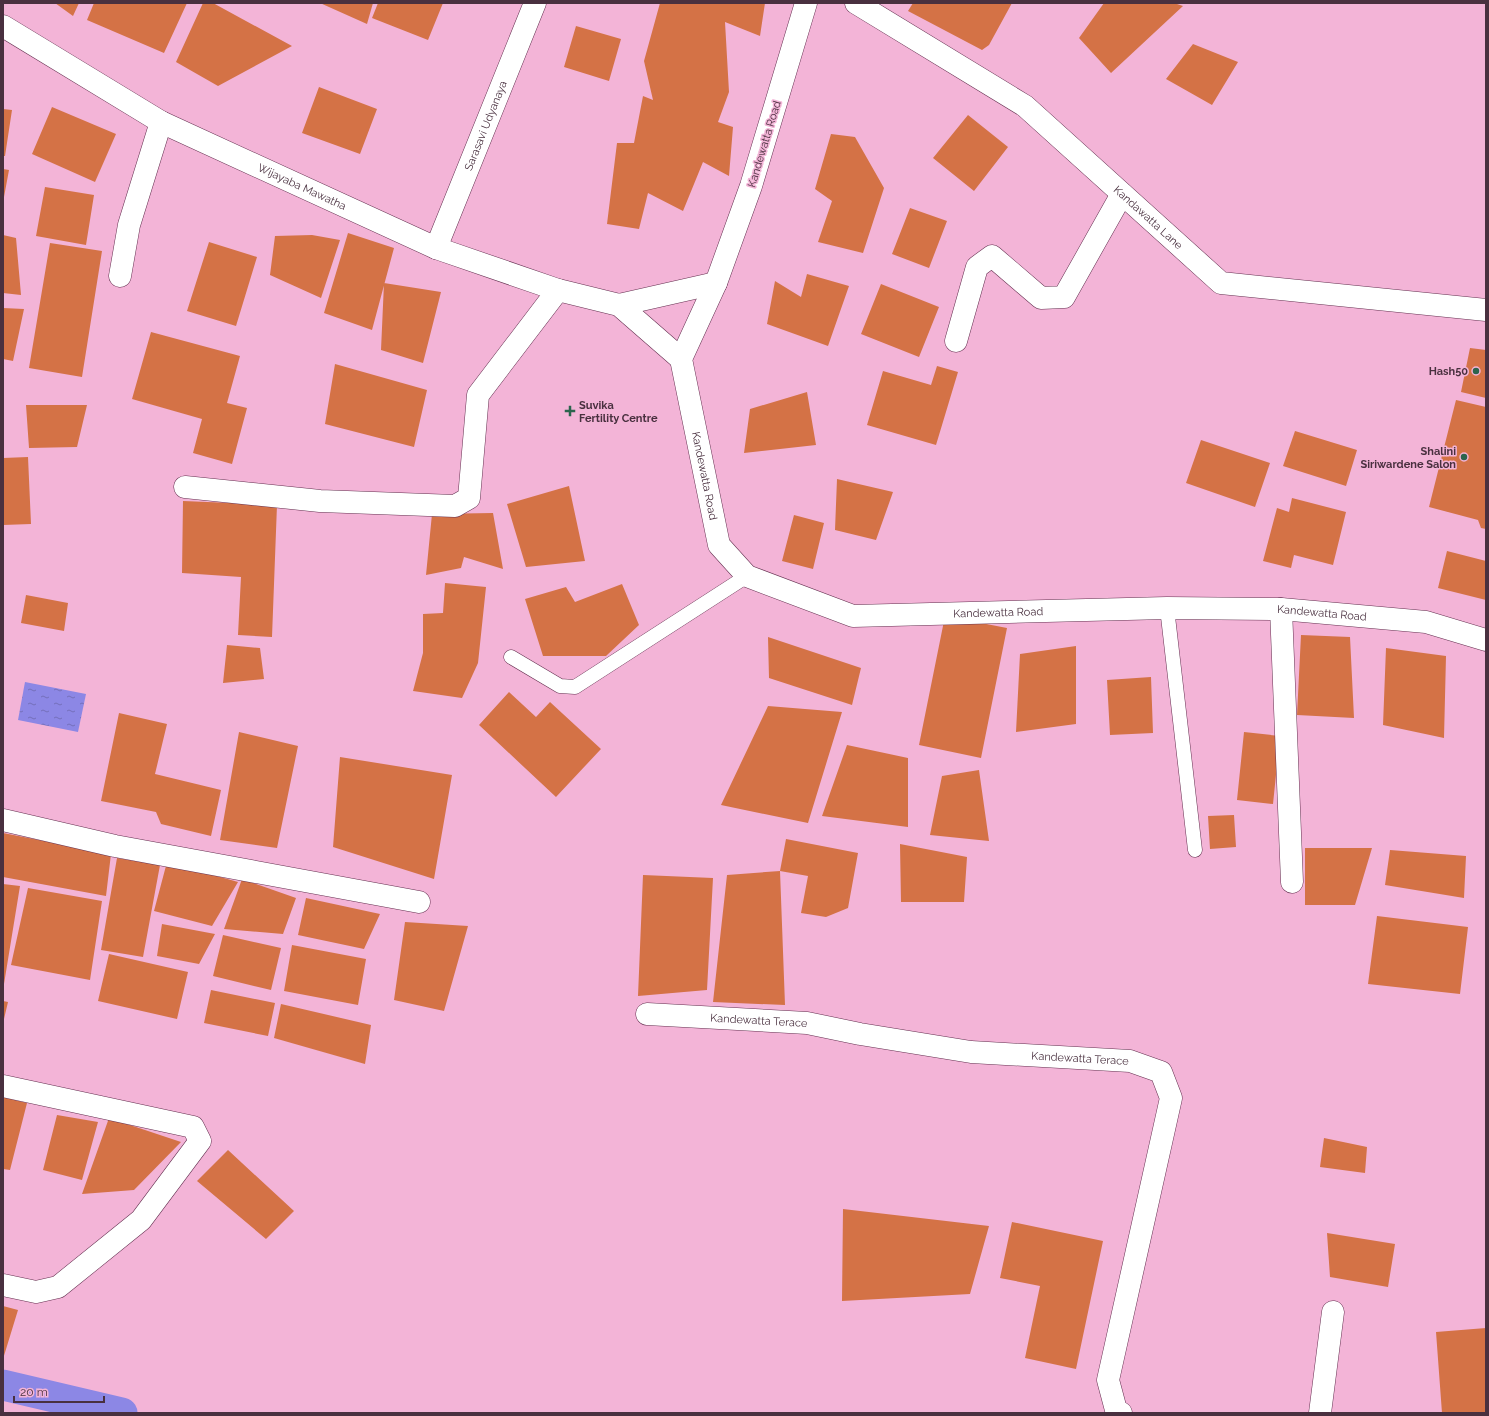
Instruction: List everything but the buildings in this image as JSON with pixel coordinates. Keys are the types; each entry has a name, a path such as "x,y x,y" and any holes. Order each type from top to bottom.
{"street":[{"name":"Sarasavi Udyanaya","path":"436,248 535,3"},
{"name":"Kandewatta Road","path":"806,3 751,186 716,283 681,359 719,546 747,576 853,616 1167,608 1280,609 1426,622 1486,640"},
{"name":"Kandawatta Lane","path":"856,3 1025,106 1221,283 1486,310"},
{"name":"Wijayaba Mawatha","path":"3,26 161,122 436,248 558,290 619,305"},
{"path":"120,276 129,225 161,122"},
{"path":"956,341 977,267 992,256 1041,298 1064,296 1122,194"},
{"path":"619,305 716,283"},
{"path":"185,487 320,501 455,506 469,498 478,395 558,290"},
{"path":"619,305 681,359"},
{"path":"1280,609 1292,882"},
{"path":"3,820 115,846 419,902"},
{"name":"Kandewatta Terace","path":"647,1014 807,1023 860,1034 971,1052 1130,1060 1161,1072 1171,1098 1108,1380 1116,1410 1121,1413"},
{"path":"3,1086 193,1127 200,1141 141,1220 58,1287 36,1292 3,1285"},
{"path":"1320,1413 1333,1312"}],"lane":[{"path":"511,657 560,686 575,687 747,576"},
{"path":"1167,608 1196,850"}],"water":[{"path":"25,682 86,694 78,732 18,720"}],"waterway":[{"path":"3,1385 122,1413"}],"place":[{"name":"Hash50","path":"1476,371"},
{"name":"Suvika Fertility Centre","path":"570,411"},
{"name":"Shalini Siriwardene Salon","path":"1464,457"}]}
